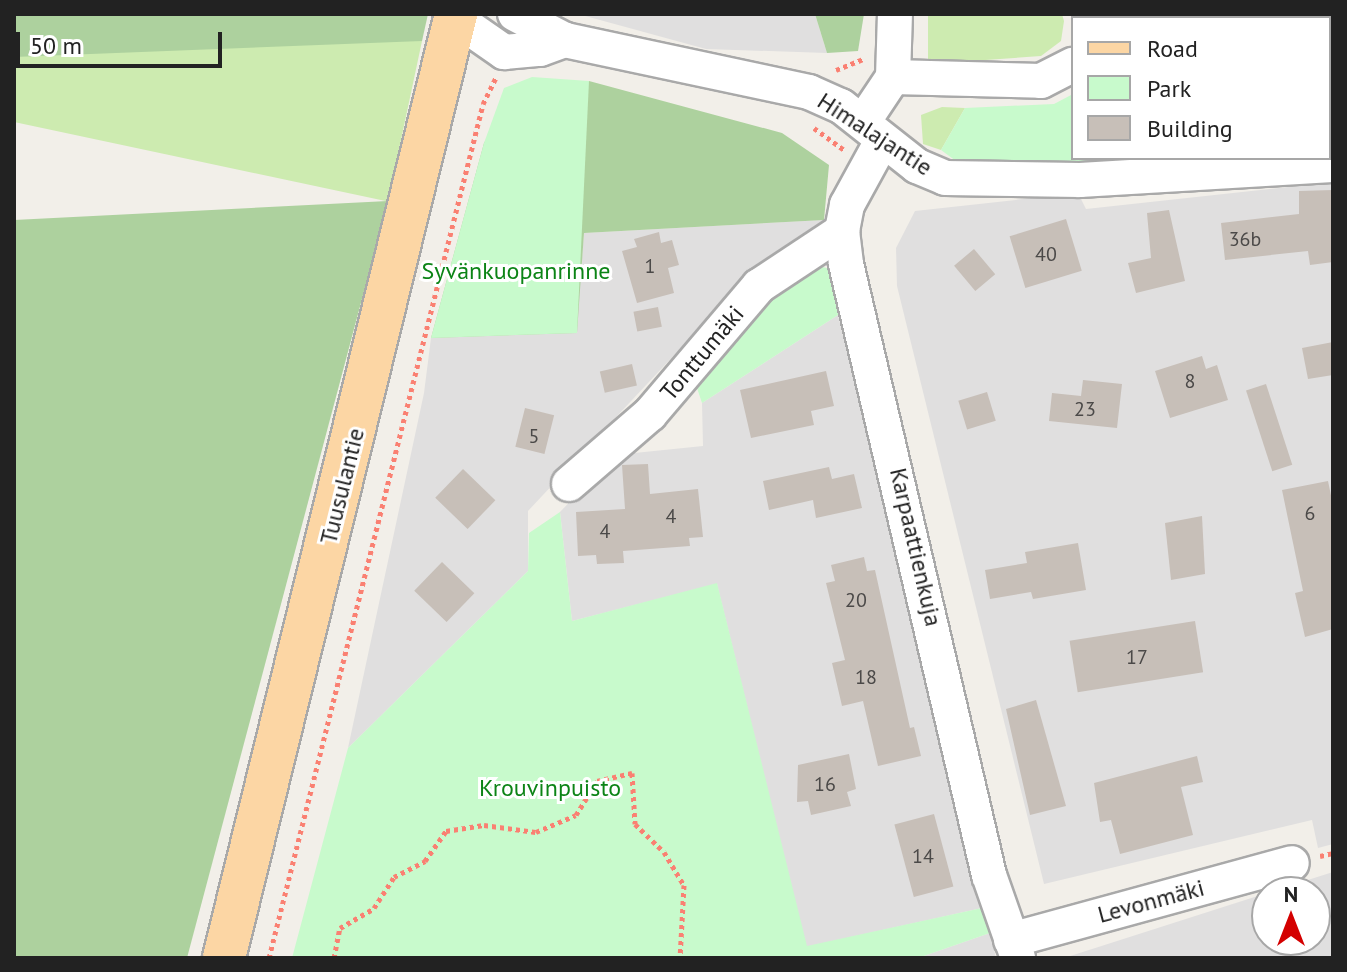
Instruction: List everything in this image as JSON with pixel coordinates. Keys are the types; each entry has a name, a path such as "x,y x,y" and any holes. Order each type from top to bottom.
{"main road":[{"name":"Tuusulantie","path":"224,958 463,15"}],"street":[{"name":"Himalajantie","path":"515,14 565,40 809,92 945,178 1080,180 1333,165"},
{"path":"842,231 872,132 882,65 895,14"},
{"name":"Himalajantie","path":"463,15 504,52 540,49 565,40"},
{"path":"882,65 1041,81 1071,66"},
{"name":"Tonttumäki","path":"569,484 650,414 759,286 842,231"},
{"name":"Karpaattienkuja","path":"842,231 989,875 1014,949"},
{"name":"Levonmäki","path":"1014,949 1292,863"}],"path":[{"path":"809,92 816,70 882,65"},
{"path":"269,958 483,104 497,76"},
{"path":"334,958 340,928 374,908 394,877 425,861 446,831 484,825 536,832 576,815 597,781 632,773 635,824 664,852 684,885 680,958"}],"shaded area":[{"path":"578,14 815,14 827,53 706,49"},
{"path":"1333,182 1333,844 1318,848 1312,820 1044,884 897,286 896,248 915,211 1078,193 1086,209"},
{"path":"824,220 722,304 528,511 528,571 348,748 424,393 431,338 576,333 584,233"},
{"path":"838,315 982,908 806,947 717,584 572,621 560,512 615,455 703,446 702,403"},
{"path":"1333,872 1333,958 1064,958 1251,898 1251,956 1331,956 1331,876 1320,876"},
{"path":"990,933 996,958 918,958"}],"green space":[{"path":"14,14 295,14 422,41 388,201 14,122"},
{"path":"14,14 428,14 422,41 14,57"},
{"path":"815,14 864,14 858,51 827,53"},
{"path":"928,14 1062,14 1064,21 1061,41 1041,56 971,61 928,59"},
{"path":"1117,14 1333,14 1333,150 1331,16"},
{"name":"Syvänkuopanrinne","path":"532,77 589,81 577,333 431,338 484,143 504,88"},
{"path":"589,81 782,133 829,165 824,220 584,233 577,333 431,338 484,143 508,102"},
{"path":"1071,95 1071,160 1182,160 1088,165 956,161 941,150 965,108 1054,104"},
{"path":"942,107 965,108 941,150 923,144 921,115"},
{"path":"388,201 187,958 14,958 14,220"},
{"path":"815,265 834,270 847,316 838,315 702,403 695,382 754,311"},
{"name":"Krouvinpuisto","path":"560,512 572,621 717,583 807,946 982,908 990,933 918,958 292,958 348,748 528,571 529,533"}],"building":[{"path":"1333,190 1333,262 1310,265 1308,251 1225,260 1221,223 1299,214 1299,191"},
{"path":"1169,210 1185,281 1136,293 1128,263 1151,258 1147,213"},
{"path":"1066,219 1082,271 1025,288 1010,236"},
{"path":"659,232 661,243 672,240 679,265 668,268 674,293 637,303 622,251 637,247 634,239"},
{"path":"974,249 995,274 975,291 954,266"},
{"path":"658,307 662,327 637,331 633,312"},
{"path":"1333,342 1333,375 1308,379 1302,348"},
{"path":"1202,356 1206,369 1217,365 1228,400 1170,418 1155,371"},
{"path":"632,364 637,385 605,393 600,371"},
{"path":"826,371 834,406 811,411 814,425 751,438 740,390"},
{"path":"1083,380 1122,384 1117,428 1049,421 1052,393 1081,396"},
{"path":"1266,384 1292,465 1272,471 1246,390"},
{"path":"987,392 996,421 967,429 958,401"},
{"path":"525,408 554,415 544,454 515,447"},
{"path":"648,464 650,494 698,489 703,537 689,538 690,546 623,551 624,563 597,564 596,555 578,556 576,512 625,509 622,465"},
{"path":"829,467 832,479 854,474 862,508 816,518 813,500 769,510 763,481"},
{"path":"463,469 495,500 468,529 435,498"},
{"path":"1328,481 1333,505 1333,629 1305,637 1295,593 1303,591 1282,490"},
{"path":"1202,516 1205,574 1171,580 1165,523"},
{"path":"1078,543 1086,590 1033,599 1031,592 990,599 985,570 1027,563 1025,552"},
{"path":"864,557 867,571 875,570 910,728 914,727 921,756 878,766 863,701 842,706 832,663 845,660 826,583 835,581 831,565"},
{"path":"442,562 474,593 447,622 414,591"},
{"path":"1195,621 1203,672 1078,692 1070,641"},
{"path":"1036,700 1066,806 1030,815 1006,709"},
{"path":"849,754 856,789 847,792 851,806 811,815 808,801 797,802 798,765"},
{"path":"1197,756 1203,782 1181,787 1193,835 1120,854 1111,820 1100,822 1094,783"},
{"path":"934,814 953,886 914,897 894,825"}]}
